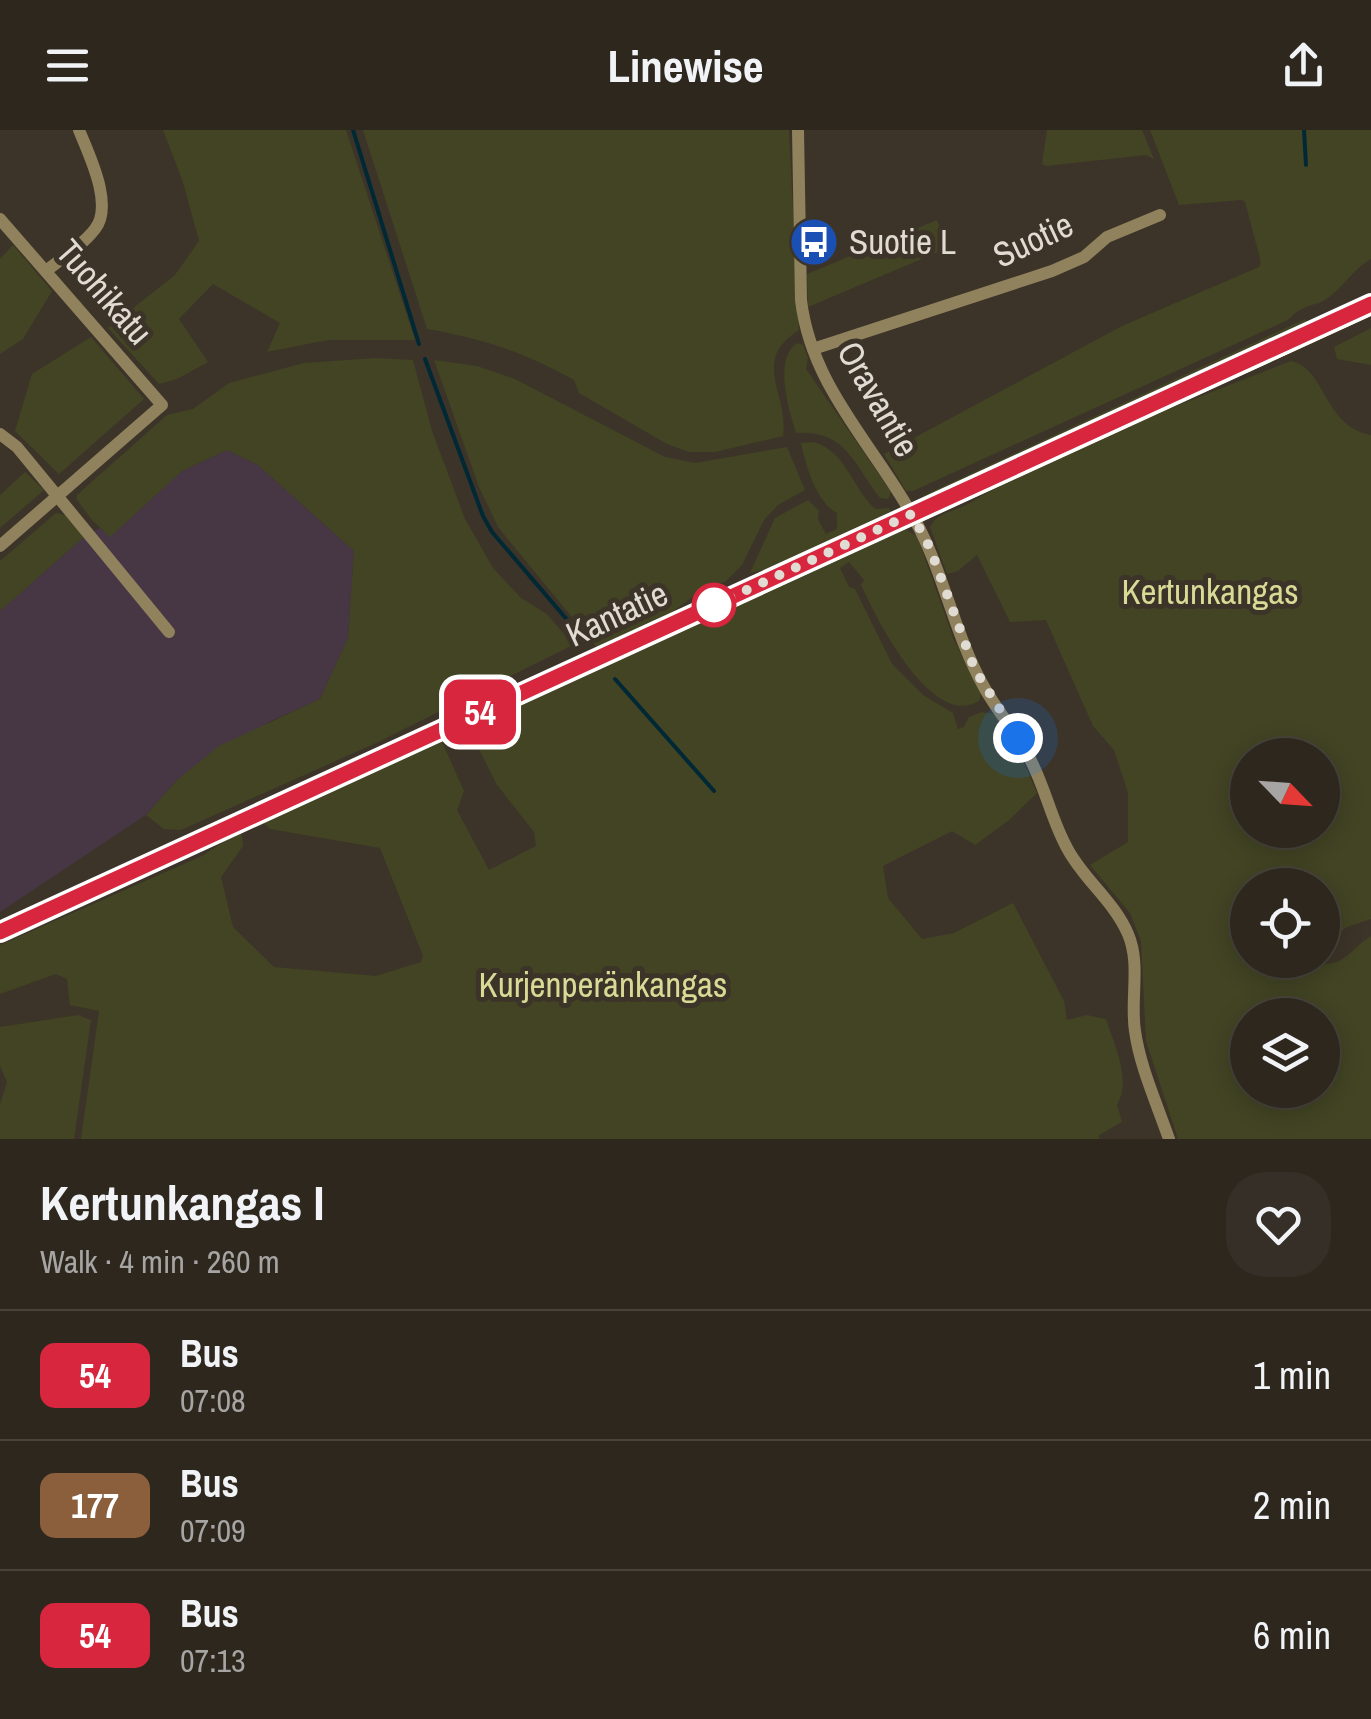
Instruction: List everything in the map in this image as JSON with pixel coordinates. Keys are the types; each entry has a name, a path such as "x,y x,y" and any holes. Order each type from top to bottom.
{"main road":[{"name":"Kantatie","path":"0,932 1371,304"}],"street":[{"path":"46,271 94,231 103,212 102,197 79,130"},
{"name":"Oravantie","path":"798,130 800,275 804,323 813,349 835,400 912,514 930,548 984,688 1030,758 1068,849 1113,908 1130,938 1138,1046 1169,1139"},
{"name":"Suotie","path":"813,349 1052,272 1084,256 1107,237 1160,215"},
{"name":"Tuohikatu","path":"0,219 162,404 58,496"},
{"path":"0,434 17,447 169,632"},
{"path":"0,546 58,496"}],"shaded area":[{"path":"227,450 258,465 354,551 348,638 320,699 269,722 177,780 146,815 0,912 0,611 84,537 100,528 110,536 182,471"}],"green space":[{"path":"163,130 346,130 415,340 328,340 267,352 280,323 213,284 179,319 208,362 159,384 108,328 175,275 199,241"},
{"path":"363,130 789,130 799,330 784,342 774,366 783,436 715,452 689,452 667,444 579,393 574,380 521,354 427,329"},
{"path":"1047,130 1142,130 1154,159 1146,155 1046,166 1042,164"},
{"path":"1150,130 1371,130 1371,259 1327,299 1300,310 1288,320 906,491 884,454 1122,326 1259,267 1261,262 1245,202 1179,205"},
{"path":"937,220 948,248 808,307 807,274"},
{"path":"13,245 52,291 23,339 0,354 0,259"},
{"path":"1305,319 1308,324 970,479 918,498"},
{"path":"1371,328 1371,365 1337,359 1334,347"},
{"path":"91,337 144,399 59,474 15,431 32,374"},
{"path":"797,343 803,345 808,358 806,369 891,492 888,499 880,498 855,461 837,443 813,433 796,433 784,373 790,351"},
{"path":"376,358 413,360 432,431 465,519 493,568 521,598 547,614 573,645 376,743 181,830 164,829 146,815 177,780 219,746 320,699 348,638 354,551 258,465 227,450 182,471 110,537 92,520 77,495 167,415 193,409 229,383 304,363"},
{"path":"434,360 477,366 515,379 665,457 695,463 787,447 805,490 778,505 764,520 742,565 726,581 699,592 667,616 598,649 498,527 479,487"},
{"name":"Kertunkangas","path":"1291,361 1312,375 1343,421 1371,435 1371,919 1340,932 1340,868 1230,868 1230,978 1340,978 1340,960 1371,936 1371,1139 1178,1139 1146,1041 1141,941 1130,913 1090,865 1128,842 1128,793 1114,750 1093,726 1046,620 1010,622 977,555 958,571 947,574 930,527 941,515 1127,426"},
{"path":"814,442 834,454 875,509 891,511 886,518 802,556 750,573 775,518 808,500 819,511 818,519 826,534 837,529 837,513 823,501 803,452 801,443"},
{"path":"25,472 44,490 0,528 0,495"},
{"path":"56,513 69,516 84,537 0,611 0,561"},
{"name":"Kurjenperänkangas","path":"905,529 917,536 954,640 981,694 979,701 961,706 942,700 925,685 892,643 861,585 864,580 849,562 840,568 849,587 855,589 892,664 923,695 953,713 958,729 964,727 969,717 982,712 994,714 1020,754 1037,793 975,845 952,831 883,866 888,898 922,939 954,933 1013,903 1064,1001 1067,1020 1087,1015 1106,1019 1122,1073 1117,1105 1122,1122 1099,1135 1099,1139 81,1139 99,1011 70,1005 67,979 56,974 0,994 0,945 202,856 241,830 243,846 221,877 233,927 274,967 376,976 421,962 423,956 380,848 270,829 261,820","holes":["469,729 497,785 534,832 536,846 489,870 457,810 464,791 442,742"]},
{"path":"78,1015 91,1020 74,1139 0,1139 0,1104 7,1082 0,1066 0,1027"}],"waterway":[{"path":"353,130 419,344"},
{"path":"1304,130 1306,165"},
{"path":"425,359 492,532 581,636"},
{"path":"615,679 714,791"}],"bus line":[{"name":"54","path":"0,932 1371,304"}],"place":[{"name":"Suotie L","path":"814,242"}],"route":[{"path":"714,605 912,514 930,548 975,670 1018,738"}]}
